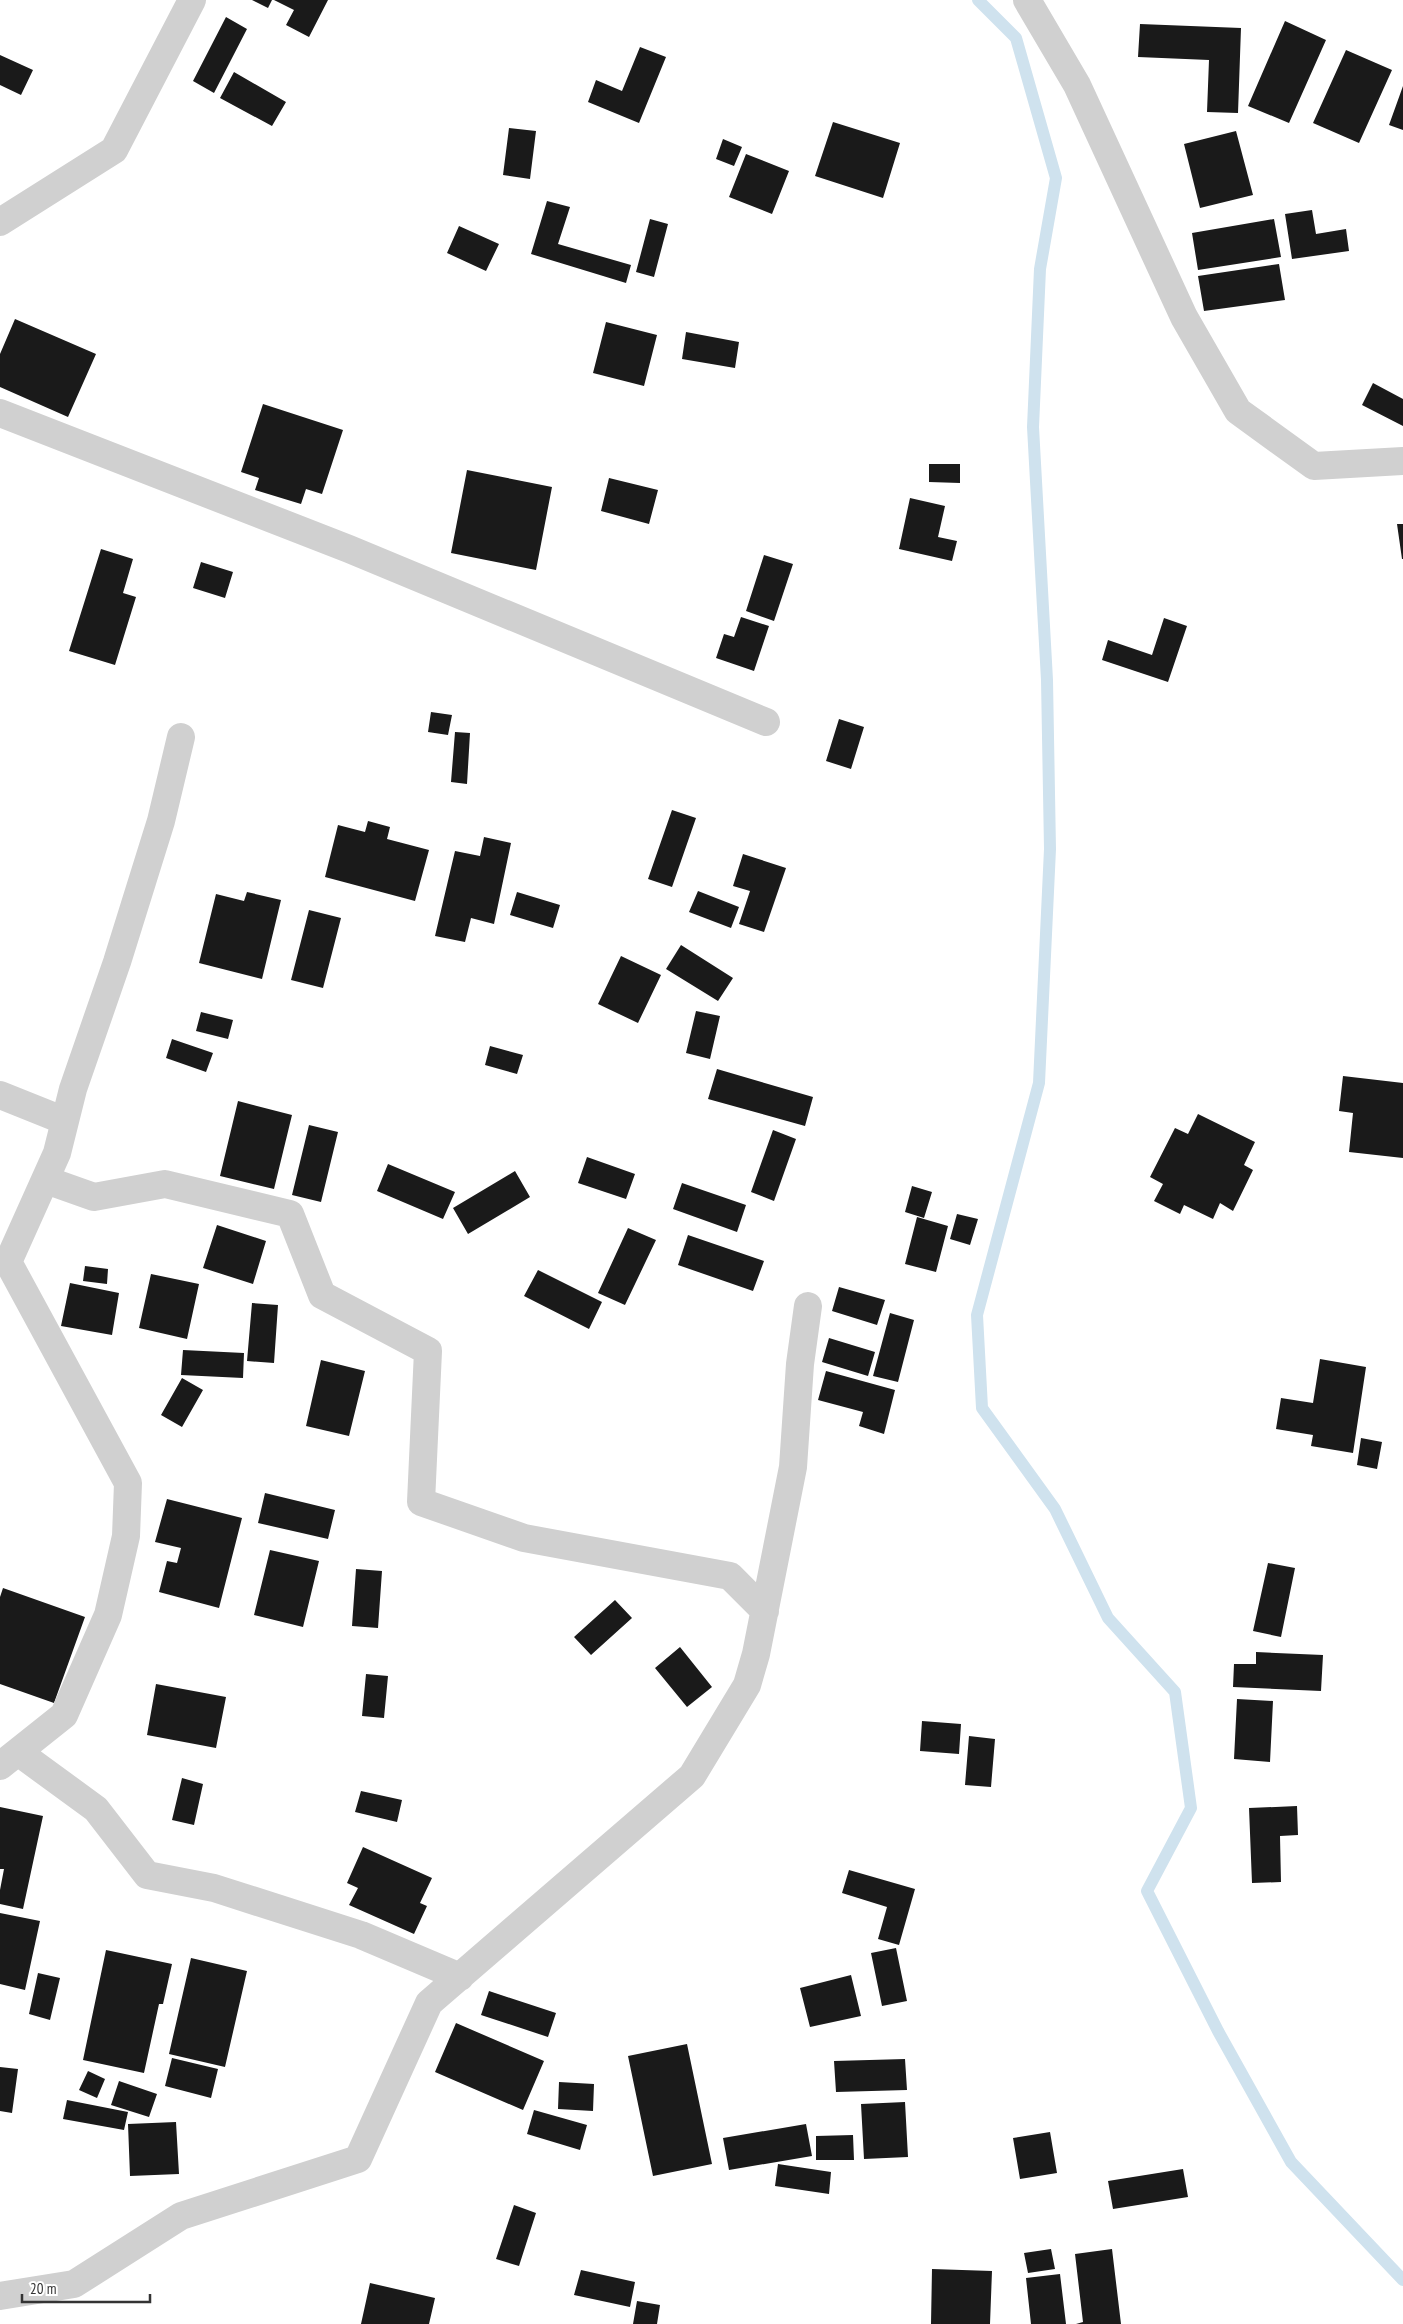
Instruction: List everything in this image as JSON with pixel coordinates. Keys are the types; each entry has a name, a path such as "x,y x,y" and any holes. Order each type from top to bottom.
{"street":[{"path":"0,222 114,150 192,0"},
{"path":"1027,0 1077,85 1184,317 1238,411 1314,466 1403,461"},
{"path":"0,437 12,418 349,549 766,722"},
{"path":"181,737 161,822 117,962 73,1089 57,1153 8,1262 128,1483 126,1536 108,1615 64,1715 9,1759 96,1809 147,1875 214,1888 334,1926 361,1935 460,1977"},
{"path":"0,1095 65,1121"},
{"path":"46,1180 94,1198 165,1184 290,1214 322,1295 428,1351 421,1502 524,1538 730,1576 765,1610"},
{"path":"0,2296 74,2284 181,2216 358,2159 430,2003 692,1776 747,1685 765,1610 793,1467 800,1364 808,1306"}],"building":[{"path":"252,0 272,0 268,8"},
{"path":"274,0 328,0 309,37 286,25 294,10"},
{"path":"226,17 247,29 214,93 193,81"},
{"path":"1285,21 1326,40 1289,123 1248,106"},
{"path":"1140,24 1241,28 1238,113 1207,112 1209,60 1138,57"},
{"path":"640,47 666,57 639,123 588,102 596,80 622,91"},
{"path":"1346,50 1392,70 1359,143 1313,123"},
{"path":"0,55 33,70 21,95 0,85"},
{"path":"234,72 286,102 272,126 220,98"},
{"path":"1403,86 1403,130 1389,125"},
{"path":"833,122 900,143 883,198 815,176"},
{"path":"509,128 536,131 530,179 503,175"},
{"path":"1236,131 1253,195 1200,208 1184,144"},
{"path":"723,139 742,147 734,166 716,159"},
{"path":"746,154 789,171 772,214 729,197"},
{"path":"547,201 570,207 558,244 631,265 626,283 531,254"},
{"path":"1312,210 1316,234 1346,229 1349,251 1292,259 1285,214"},
{"path":"650,219 668,224 654,277 636,272"},
{"path":"1274,219 1281,257 1198,270 1192,233"},
{"path":"459,226 499,244 486,271 447,253"},
{"path":"1279,264 1285,300 1204,311 1198,276"},
{"path":"15,319 96,354 68,417 0,387 0,354"},
{"path":"606,322 657,335 644,386 593,373"},
{"path":"686,332 739,342 735,368 682,359"},
{"path":"1373,383 1403,399 1403,426 1362,405"},
{"path":"263,404 343,430 322,494 306,489 301,504 255,490 259,478 241,472"},
{"path":"929,464 960,464 960,483 929,482"},
{"path":"467,470 552,487 536,570 451,553"},
{"path":"609,478 658,490 649,524 601,511"},
{"path":"910,498 945,506 938,537 957,541 952,561 899,549"},
{"path":"1397,524 1403,524 1403,559 1402,559"},
{"path":"101,549 133,559 123,593 136,597 115,665 69,651"},
{"path":"764,555 793,564 774,621 746,611"},
{"path":"201,562 233,572 225,598 193,588"},
{"path":"741,617 769,626 754,671 716,658 724,634 734,637"},
{"path":"1164,618 1187,626 1168,682 1102,660 1108,640 1152,655"},
{"path":"431,712 452,715 448,735 428,732"},
{"path":"839,719 864,727 851,769 826,761"},
{"path":"455,732 470,733 467,784 451,782"},
{"path":"672,810 696,818 672,887 648,879"},
{"path":"368,821 390,827 387,839 429,850 415,901 325,877 338,825 365,832"},
{"path":"484,837 511,843 494,924 471,918 465,942 435,936 455,851 480,856"},
{"path":"743,854 786,868 764,932 739,924 750,891 733,886"},
{"path":"698,891 739,907 731,928 689,912"},
{"path":"247,892 281,900 262,979 199,963 216,894 244,901"},
{"path":"517,892 560,905 553,928 510,915"},
{"path":"309,910 341,918 323,988 291,980"},
{"path":"681,945 733,978 718,1001 666,969"},
{"path":"621,956 661,975 638,1023 598,1004"},
{"path":"696,1011 720,1016 710,1059 686,1053"},
{"path":"201,1012 233,1020 228,1039 196,1031"},
{"path":"172,1039 213,1053 206,1072 166,1058"},
{"path":"490,1046 523,1055 517,1074 485,1065"},
{"path":"717,1069 813,1097 805,1126 708,1099"},
{"path":"1343,1076 1403,1083 1403,1158 1349,1152 1353,1113 1339,1111"},
{"path":"238,1101 292,1115 274,1189 220,1176"},
{"path":"1198,1114 1255,1142 1244,1165 1253,1170 1233,1211 1220,1203 1213,1219 1184,1205 1180,1214 1154,1201 1163,1184 1150,1177 1175,1128 1188,1134"},
{"path":"309,1125 338,1132 321,1202 292,1195"},
{"path":"773,1130 796,1139 774,1201 751,1192"},
{"path":"587,1157 635,1174 626,1199 578,1183"},
{"path":"388,1164 455,1192 443,1219 377,1191"},
{"path":"515,1171 530,1197 468,1234 453,1208"},
{"path":"682,1183 746,1205 737,1232 673,1209"},
{"path":"912,1186 932,1192 924,1218 905,1212"},
{"path":"957,1214 978,1219 970,1245 950,1239"},
{"path":"917,1217 948,1226 936,1272 905,1264"},
{"path":"217,1225 266,1241 253,1284 203,1268"},
{"path":"628,1228 656,1240 625,1305 598,1293"},
{"path":"688,1235 764,1261 753,1291 678,1265"},
{"path":"85,1266 108,1269 107,1284 83,1281"},
{"path":"538,1270 602,1302 589,1329 524,1296"},
{"path":"151,1274 199,1284 187,1339 139,1328"},
{"path":"70,1283 119,1293 112,1335 61,1326"},
{"path":"839,1287 885,1300 877,1325 832,1311"},
{"path":"252,1303 278,1305 274,1363 247,1361"},
{"path":"890,1313 914,1320 898,1382 873,1376"},
{"path":"829,1338 875,1352 868,1376 822,1362"},
{"path":"183,1350 244,1353 243,1378 181,1375"},
{"path":"1320,1359 1366,1367 1353,1453 1311,1446 1313,1435 1276,1429 1281,1398 1313,1403"},
{"path":"321,1360 365,1371 349,1436 306,1426"},
{"path":"826,1371 895,1390 884,1434 859,1426 863,1412 818,1400"},
{"path":"182,1378 203,1390 182,1427 161,1415"},
{"path":"1361,1438 1382,1442 1377,1469 1357,1465"},
{"path":"265,1493 335,1510 328,1539 258,1523"},
{"path":"167,1499 242,1518 219,1608 159,1592 167,1561 177,1563 181,1548 155,1542"},
{"path":"270,1550 319,1561 303,1627 254,1615"},
{"path":"1268,1563 1295,1568 1281,1637 1253,1631"},
{"path":"356,1569 382,1571 378,1628 352,1626"},
{"path":"3,1588 85,1617 54,1703 0,1684 0,1597"},
{"path":"615,1600 632,1618 591,1655 574,1637"},
{"path":"680,1647 712,1687 687,1707 655,1668"},
{"path":"1256,1652 1323,1655 1321,1691 1233,1687 1234,1664 1256,1664"},
{"path":"366,1674 388,1676 384,1718 362,1716"},
{"path":"156,1684 226,1697 216,1748 147,1735"},
{"path":"1237,1699 1273,1701 1270,1762 1234,1759"},
{"path":"922,1721 961,1724 959,1754 920,1751"},
{"path":"969,1736 995,1739 991,1787 965,1785"},
{"path":"182,1778 203,1784 194,1825 172,1820"},
{"path":"361,1791 402,1800 397,1822 355,1812"},
{"path":"1297,1806 1298,1835 1280,1836 1281,1882 1252,1883 1249,1808"},
{"path":"0,1807 43,1816 23,1909 0,1904 0,1890 4,1869 0,1869"},
{"path":"363,1847 432,1878 420,1903 427,1906 414,1934 349,1905 358,1888 347,1883"},
{"path":"849,1870 915,1889 899,1945 878,1939 887,1907 842,1893"},
{"path":"0,1913 40,1921 25,1990 0,1984"},
{"path":"896,1948 907,2001 882,2006 871,1953"},
{"path":"106,1950 172,1964 163,2004 159,2004 144,2073 83,2060"},
{"path":"191,1958 247,1971 225,2067 169,2054"},
{"path":"38,1973 60,1978 50,2020 29,2014"},
{"path":"851,1975 861,2016 810,2027 800,1988"},
{"path":"489,1991 556,2013 548,2037 481,2015"},
{"path":"456,2023 544,2061 523,2110 435,2072"},
{"path":"687,2044 712,2164 653,2176 628,2056"},
{"path":"172,2058 218,2069 211,2098 165,2086"},
{"path":"905,2059 907,2090 836,2092 834,2061"},
{"path":"0,2067 18,2069 12,2113 0,2111"},
{"path":"88,2071 105,2079 97,2098 79,2090"},
{"path":"119,2081 157,2094 149,2117 111,2105"},
{"path":"559,2082 594,2084 593,2111 558,2109"},
{"path":"67,2100 128,2112 124,2130 63,2119"},
{"path":"905,2102 908,2157 864,2159 861,2104"},
{"path":"534,2110 587,2125 580,2150 527,2134"},
{"path":"176,2122 179,2174 130,2176 128,2124"},
{"path":"806,2124 812,2156 729,2170 723,2138"},
{"path":"1050,2132 1057,2173 1020,2179 1013,2138"},
{"path":"853,2135 854,2160 816,2160 816,2136"},
{"path":"778,2164 831,2172 829,2194 775,2186"},
{"path":"1183,2169 1188,2197 1113,2209 1108,2181"},
{"path":"514,2205 536,2213 519,2266 496,2259"},
{"path":"1051,2249 1055,2269 1028,2273 1024,2253"},
{"path":"1112,2249 1121,2324 1076,2324 1083,2322 1075,2254"},
{"path":"932,2269 992,2271 990,2324 931,2324"},
{"path":"581,2270 635,2282 630,2307 574,2295"},
{"path":"1060,2274 1066,2324 1031,2324 1026,2278"},
{"path":"370,2283 435,2298 429,2324 361,2324"},
{"path":"637,2301 660,2305 657,2324 633,2324"}],"waterway":[{"path":"978,0 1016,38 1056,178 1040,269 1033,427 1047,680 1050,849 1039,1083 977,1315 982,1408 1055,1509 1108,1618 1175,1692 1191,1808 1147,1891 1218,2031 1291,2162 1403,2280"}]}
